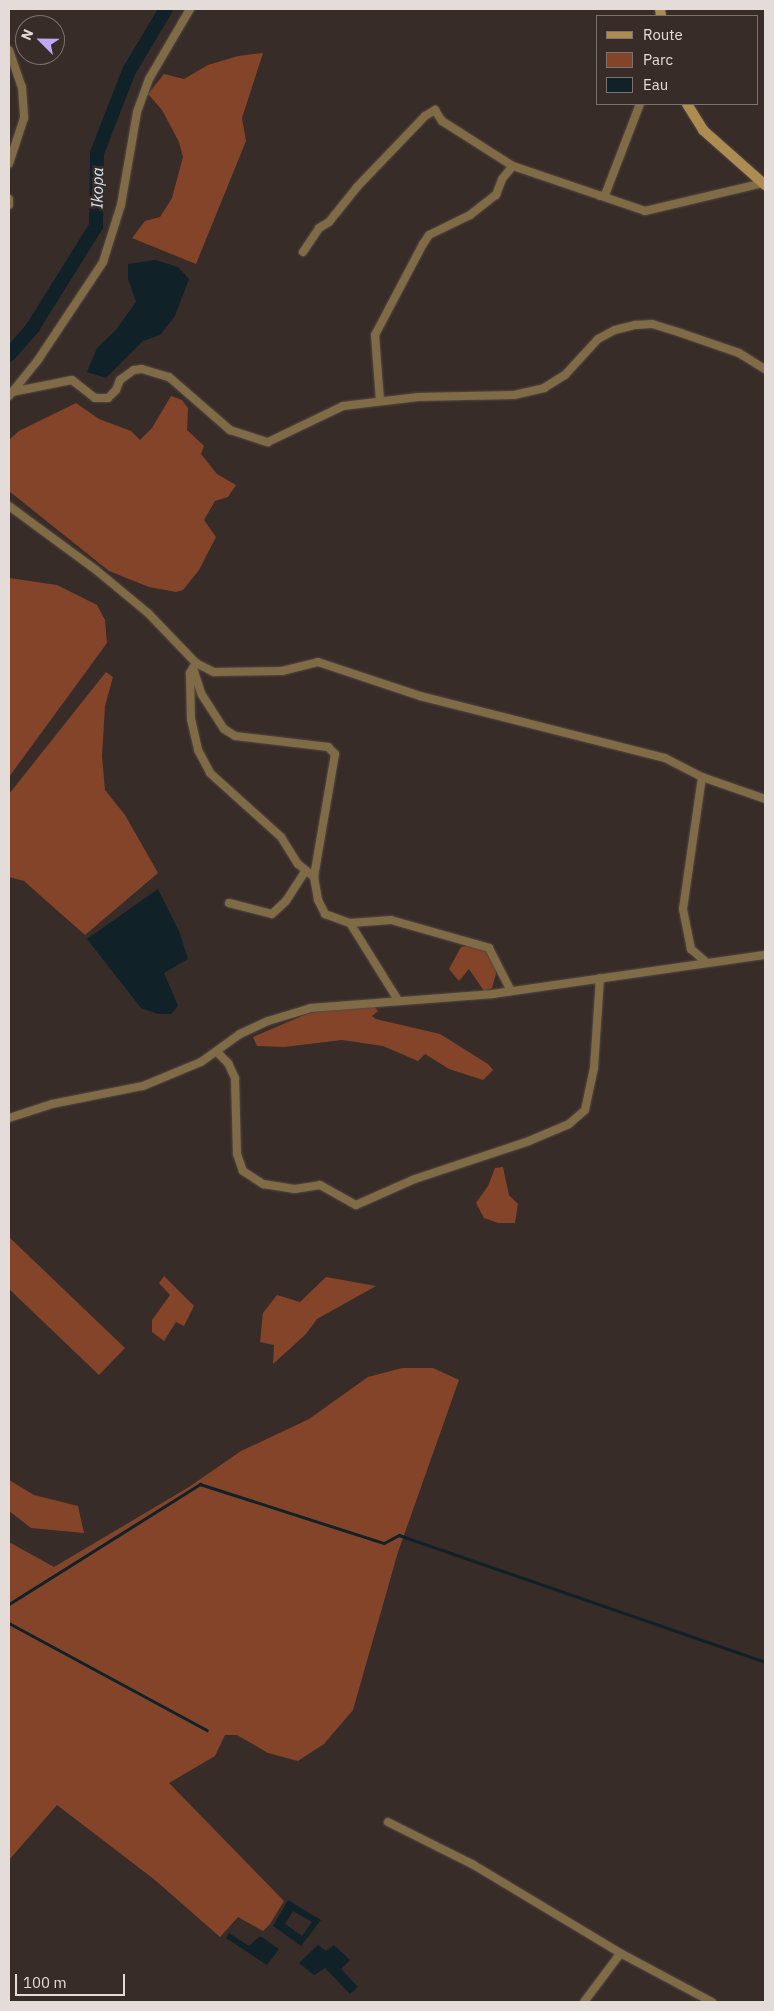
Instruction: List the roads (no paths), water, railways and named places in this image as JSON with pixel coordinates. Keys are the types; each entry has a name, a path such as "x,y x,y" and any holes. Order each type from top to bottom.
{"street":[{"path":"11,394 104,262 121,205 137,112 149,79 190,9"},
{"path":"9,50 22,87 24,118 9,164"},
{"path":"600,196 605,195 611,182 640,105"},
{"path":"688,105 703,130 764,184"},
{"path":"303,252 319,228 329,222 358,187 430,112 436,110 442,121 513,166 645,211 764,184"},
{"path":"380,400 376,335 423,244 429,235 470,215 496,195 513,166"},
{"path":"9,199 9,205"},
{"path":"11,394 72,380 86,394 94,398 108,398 120,380 134,370 142,369 169,377 230,430 268,442 343,406 380,400 514,395 544,388 565,375 598,339 615,330 652,324 740,354 765,369"},
{"path":"9,506 148,613 194,665 202,695 224,729 235,736 328,747 335,754 314,877 318,900 325,914 350,923 391,920 489,948 511,991"},
{"path":"194,665 214,672 282,671 318,662 420,696 665,758 702,778 765,799"},
{"path":"194,665 189,688 191,719 198,750 210,773 281,837 305,872 314,877"},
{"path":"702,778 683,909 691,948 705,961"},
{"path":"229,903 272,914 286,900 305,872"},
{"path":"350,923 398,1000"},
{"path":"9,1118 52,1104 143,1086 217,1052 240,1034 261,1024 311,1008 511,991 705,961 765,955"},
{"path":"217,1052 228,1064 235,1078 237,1154 243,1171 263,1184 296,1189 320,1185 356,1205 415,1179 529,1141 569,1124 585,1110 594,1068 600,978"},
{"path":"388,1822 472,1864 620,1954 712,2002"},
{"path":"584,2002 620,1954"}],"water":[{"path":"155,260 178,267 189,279 175,316 160,335 143,341 106,378 87,372 97,348 116,330 136,302 128,279 128,264"},
{"path":"158,889 179,931 188,959 164,973 178,1006 171,1014 158,1014 141,1008 87,939"},
{"path":"288,1900 321,1920 301,1946 273,1926","holes":["293,1911 312,1922 302,1936 285,1924"]},
{"path":"229,1933 249,1946 260,1936 279,1949 267,1965 226,1938"},
{"path":"318,1945 326,1951 334,1945 350,1960 341,1969 358,1987 350,1994 325,1968 314,1975 299,1963"}],"waterway":[{"name":"Ikopa","path":"9,355 33,327 96,226 97,153 129,71 166,9"},
{"path":"9,1604 200,1484 384,1543 399,1535 765,1662"},
{"path":"9,1623 207,1730"}]}
